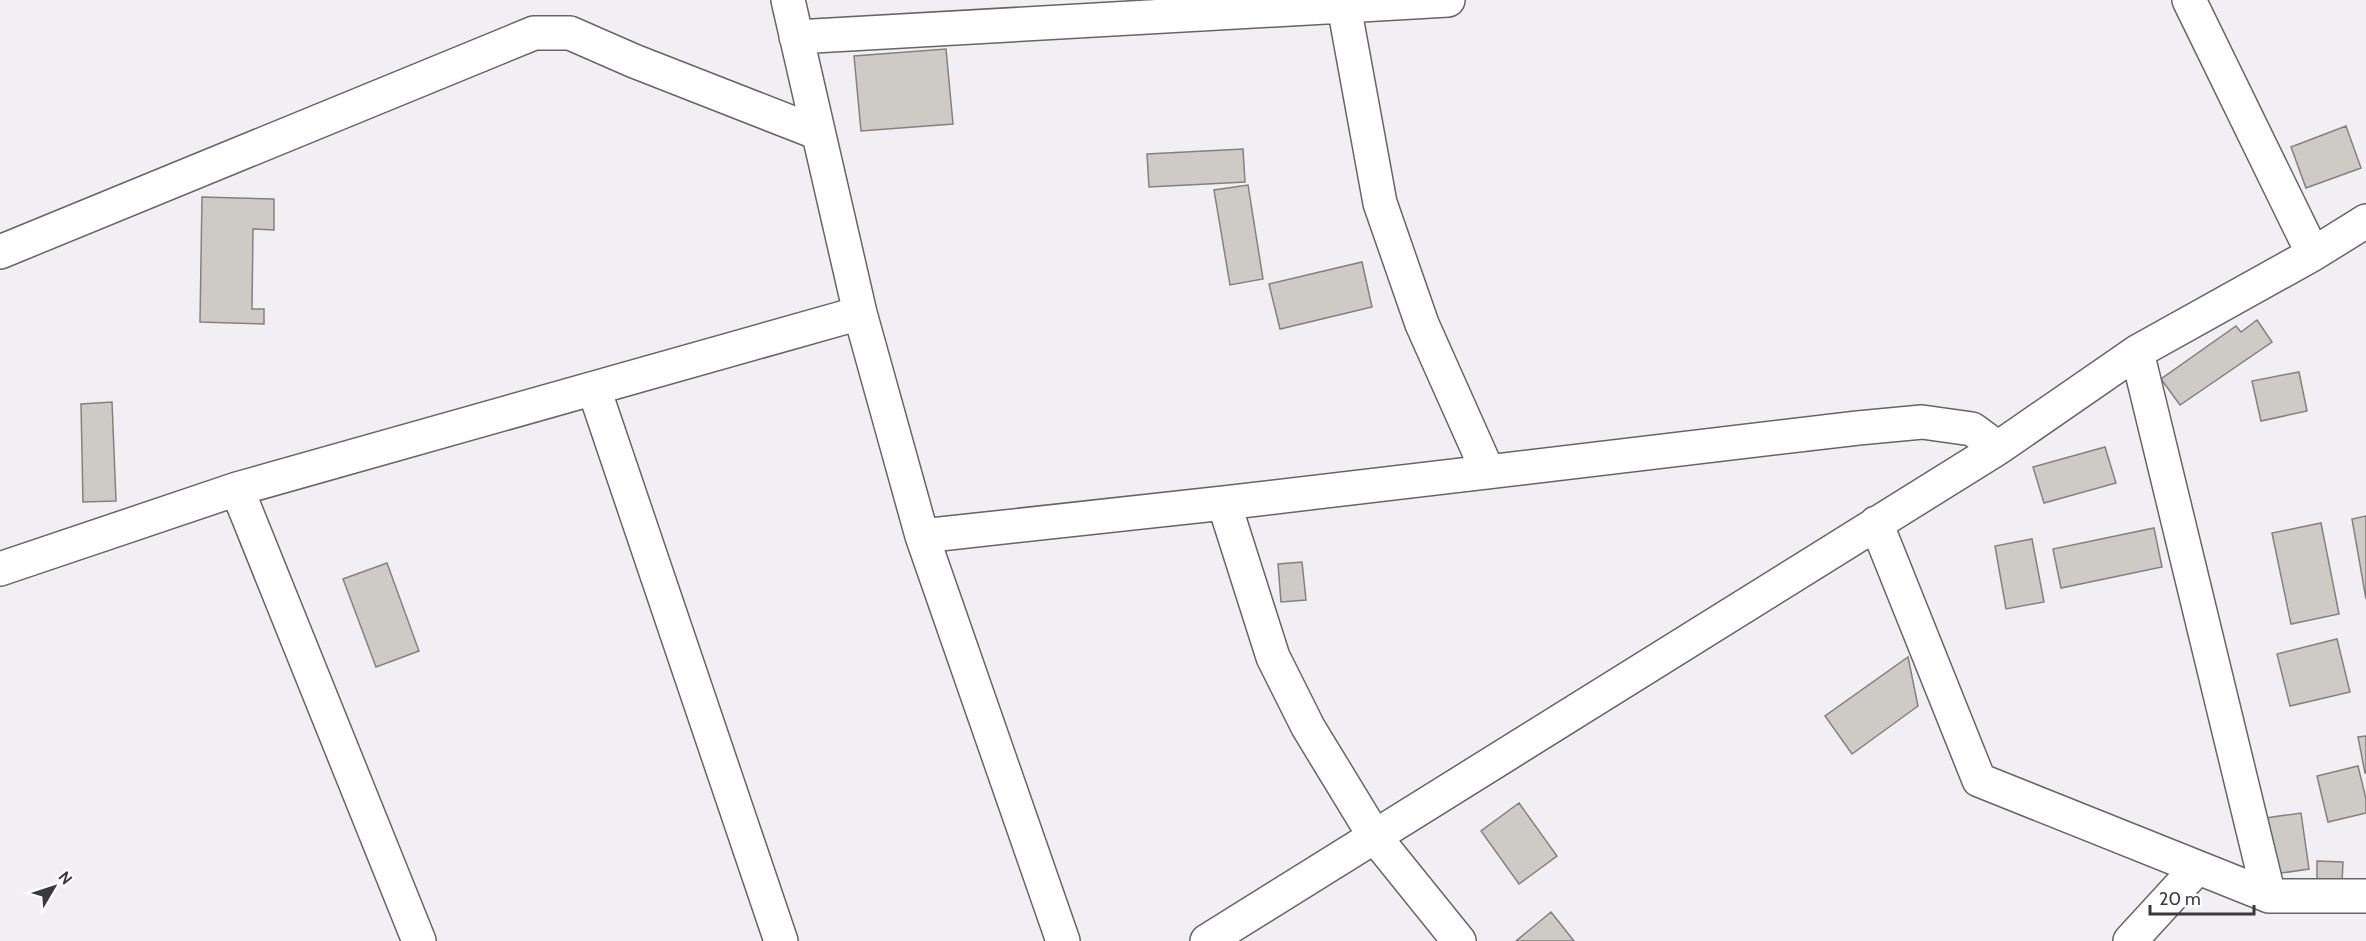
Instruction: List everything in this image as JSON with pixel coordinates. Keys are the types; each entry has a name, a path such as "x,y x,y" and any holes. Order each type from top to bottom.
{"street":[{"path":"788,0 860,314 922,536 1063,941"},
{"path":"796,37 1448,0"},
{"path":"2189,0 2313,254"},
{"path":"1344,6 1380,203 1422,324 1488,472"},
{"path":"0,252 534,33 570,33 634,61 818,133"},
{"path":"1207,941 1998,448 2137,352 2313,254 2366,221"},
{"path":"0,569 237,489 860,314"},
{"path":"2137,352 2269,896"},
{"path":"594,389 781,941"},
{"path":"922,536 1922,422 1972,429 1998,448"},
{"path":"237,489 419,941"},
{"path":"1224,503 1273,657 1308,727 1375,837 1459,941"},
{"path":"1876,523 1978,780 2269,896 2366,896"},
{"path":"2130,941 2197,868"}],"building":[{"path":"946,49 953,124 861,131 854,56"},
{"path":"2346,126 2361,168 2306,188 2291,147"},
{"path":"1243,149 1245,182 1149,187 1147,154"},
{"path":"1248,185 1263,279 1230,285 1214,190"},
{"path":"202,197 274,199 274,230 253,229 252,309 264,309 264,324 200,322"},
{"path":"1362,262 1372,307 1280,329 1269,284"},
{"path":"2257,320 2272,342 2180,405 2161,379 2236,326 2241,332"},
{"path":"2299,372 2307,411 2261,421 2252,381"},
{"path":"112,402 116,501 83,502 81,404"},
{"path":"2105,447 2116,483 2044,503 2033,467"},
{"path":"2366,516 2366,599 2352,519"},
{"path":"2321,523 2339,614 2291,624 2272,533"},
{"path":"2154,528 2162,567 2061,588 2053,549"},
{"path":"2032,539 2044,602 2006,609 1995,546"},
{"path":"1302,562 1306,600 1281,602 1278,564"},
{"path":"387,563 419,651 376,667 343,579"},
{"path":"2337,639 2350,692 2290,706 2277,654"},
{"path":"1908,657 1918,706 1852,754 1825,716"},
{"path":"2366,736 2366,773 2365,773 2358,737"},
{"path":"2358,766 2366,799 2366,813 2328,822 2317,776"},
{"path":"1519,803 1557,856 1519,884 1481,831"},
{"path":"2301,813 2309,869 2275,874 2266,818"},
{"path":"2317,861 2343,862 2342,882 2317,882"},
{"path":"1551,912 1574,941 1516,941"}]}
